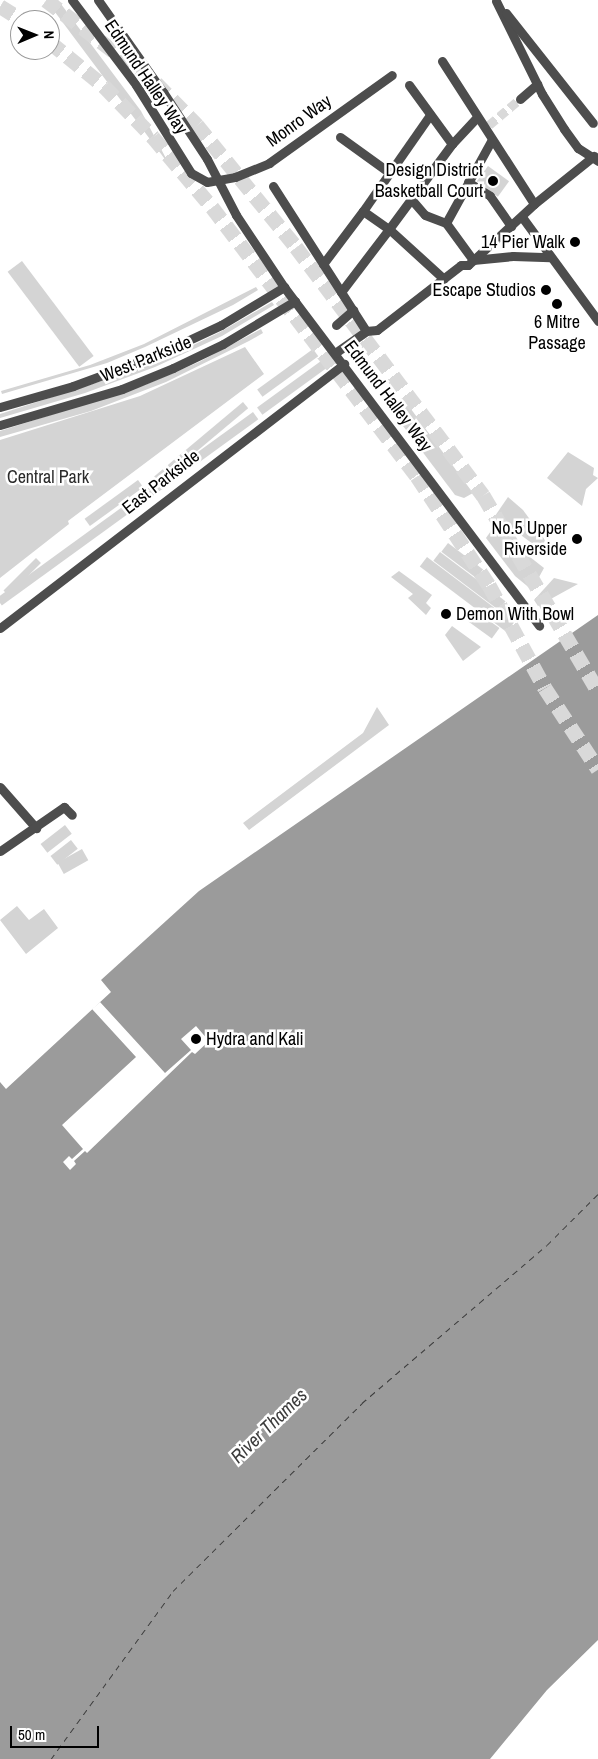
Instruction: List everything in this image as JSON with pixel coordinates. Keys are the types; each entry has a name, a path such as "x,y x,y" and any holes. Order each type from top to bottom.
{"street":[{"name":"Edmund Halley Way","path":"72,0 136,85 191,173 199,180 219,181"},
{"name":"Edmund Halley Way","path":"98,0 137,51 219,181 236,215 284,287 344,364 538,626"},
{"path":"335,353 366,331 377,330 444,279 473,260 534,204 596,159 578,148 537,84 496,0"},
{"path":"496,0 593,123"},
{"path":"442,61 476,118 486,127 491,141 534,204"},
{"name":"Monro Way","path":"219,181 269,163 392,74"},
{"path":"520,99 537,84"},
{"path":"409,85 452,144"},
{"path":"323,264 430,115"},
{"path":"341,292 452,144 476,118"},
{"path":"340,137 390,173"},
{"path":"446,222 491,141"},
{"path":"468,182 490,196 511,226"},
{"path":"273,186 366,331"},
{"path":"410,199 425,216 446,222 473,260"},
{"path":"363,210 389,229 444,279"},
{"path":"522,217 598,321"},
{"path":"473,260 513,256 550,257"},
{"name":"West Parkside","path":"0,408 74,386 144,361 221,325 284,287"},
{"name":"West Parkside","path":"0,425 122,389 173,368 224,344 294,301"},
{"path":"336,325 353,310"},
{"name":"East Parkside","path":"0,628 344,364"},
{"path":"0,787 36,828"},
{"path":"0,851 64,807 72,815"}],"green space":[{"path":"46,0 58,0 141,111 170,166 60,19 60,10 53,10"},
{"name":"Design District Basketball Court","path":"488,166 509,181 498,197 477,181"},
{"path":"22,261 94,356 79,367 8,272"},
{"path":"256,287 258,290 233,305 145,347 107,363 2,394 1,391 90,365 144,344"},
{"path":"272,302 274,305 222,336 155,367 85,393 0,418 0,414 154,364 220,332"},
{"path":"261,329 263,333 249,341 166,382 91,411 0,437 0,431 145,385 199,362"},
{"name":"Central Park","path":"245,347 264,374 68,521 69,524 0,578 0,440 140,396"},
{"path":"313,349 318,356 262,397 257,390"},
{"path":"321,361 326,368 262,415 257,407"},
{"path":"243,402 248,408 159,483 154,477"},
{"path":"408,405 473,493 464,498 455,495 397,418"},
{"path":"253,412 258,419 2,606 0,596"},
{"path":"568,452 594,468 593,475 598,478 586,489 582,506 547,478"},
{"path":"138,480 143,487 90,526 85,519"},
{"path":"508,497 523,510 545,540 541,550 495,516"},
{"path":"493,528 544,568 532,590 515,576 486,538"},
{"path":"448,543 483,569 477,578 441,552"},
{"path":"440,552 505,601 499,610 433,561"},
{"path":"427,557 514,623 507,632 420,567"},
{"path":"36,558 41,563 8,595 3,591"},
{"path":"399,571 432,595 426,603 431,608 426,615 408,598 413,594 391,577"},
{"path":"554,578 578,584 538,606 534,600"},
{"path":"476,611 499,628 492,639 468,622"},
{"path":"452,626 481,647 463,661 445,635"},
{"path":"377,707 389,725 249,830 243,823 363,733"},
{"path":"65,825 72,834 47,853 41,844"},
{"path":"71,840 78,849 57,865 51,856"},
{"path":"82,849 88,860 64,874 58,863"},
{"path":"17,906 29,920 44,909 58,928 26,954 0,920"}],"water":[{"name":"River Thames","path":"598,615 598,1640 547,1690 490,1759 0,1759 0,1082 6,1089 111,992 101,980 199,891"}],"pier":[{"path":"100,1002 165,1073 191,1050 181,1039 196,1026 209,1041 195,1054 192,1052 87,1153 85,1151 74,1161 76,1164 70,1170 63,1162 69,1156 72,1159 83,1149 62,1125 136,1057 92,1009"}],"ferry route":[{"path":"51,1759 173,1591 362,1403 547,1245 598,1194"}],"tunnel":[{"path":"46,0 156,83 197,125 296,247 483,495 598,691"},
{"path":"0,6 10,12"},
{"path":"60,50 104,86 153,137 212,207 417,476 489,585 545,688 598,769"},
{"path":"489,125 520,99"}],"place":[{"name":"Design District Basketball Court","path":"493,181"},
{"name":"14 Pier Walk","path":"575,242"},
{"name":"Escape Studios","path":"546,290"},
{"name":"6 Mitre Passage","path":"557,304"},
{"name":"No.5 Upper Riverside","path":"577,539"},
{"name":"Demon With Bowl","path":"446,614"},
{"name":"Hydra and Kali","path":"196,1039"}]}
